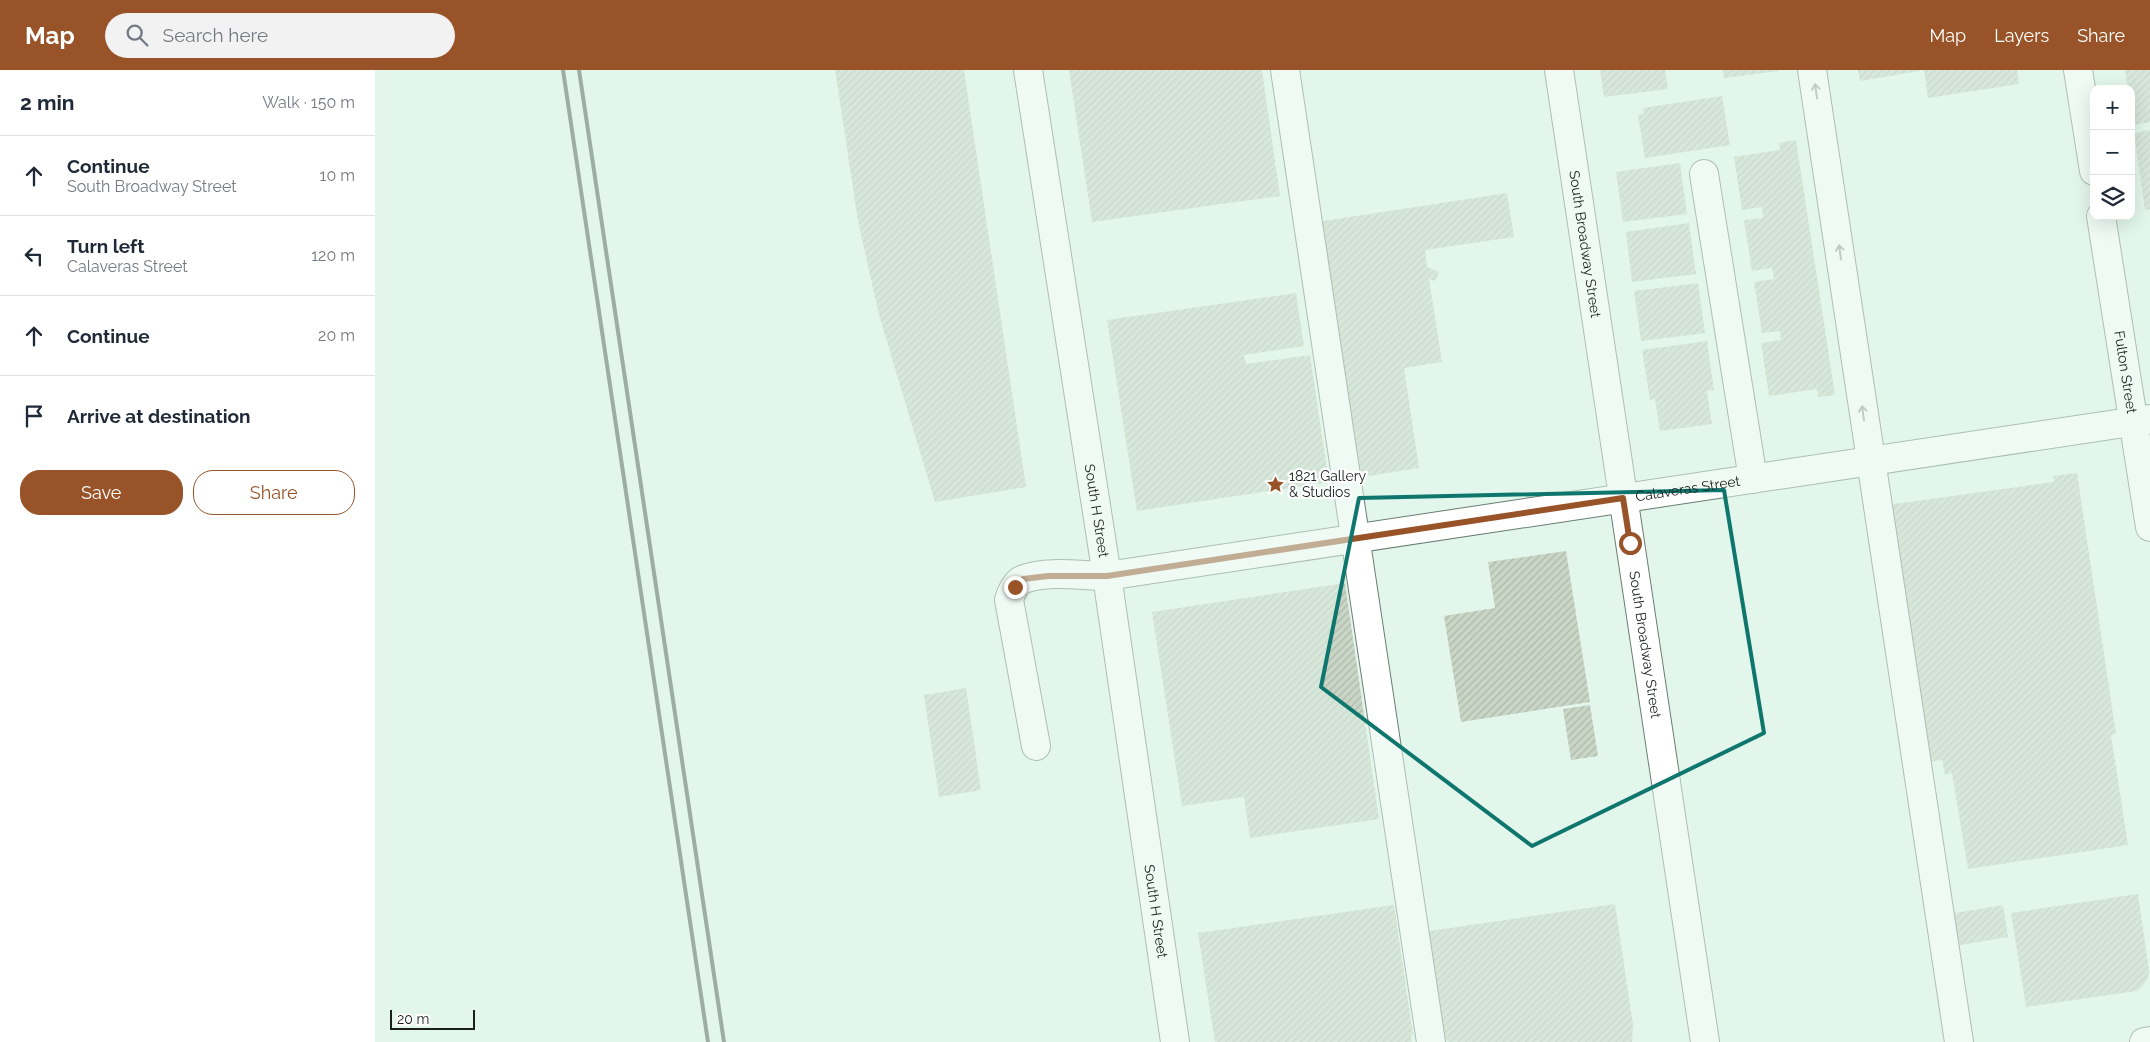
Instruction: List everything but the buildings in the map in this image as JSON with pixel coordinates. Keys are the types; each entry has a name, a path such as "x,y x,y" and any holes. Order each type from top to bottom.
{"street":[{"name":"South H Street","path":"1028,70 1107,576 1175,1042"},
{"path":"1285,70 1357,538 1431,1042"},
{"name":"South Broadway Street","path":"1559,70 1705,1042"},
{"path":"1813,70 1959,1042"},
{"path":"2078,70 2090,146"},
{"path":"1704,174 1753,479"},
{"name":"Fulton Street","path":"2102,220 2142,420 2150,527"},
{"name":"Calaveras Street","path":"1035,746 1009,600 1011,593 1023,579 1048,576 1107,576 2142,420"},
{"path":"2144,1042 2150,1041"}],"highlighted area":[{"path":"1724,490 1764,733 1532,846 1321,687 1359,498"}],"railway":[{"path":"563,70 708,1042"},
{"path":"579,70 724,1042"}],"place":[{"name":"1821 Gallery & Studios","path":"1275,484"}],"route":[{"path":"1015,587 1023,579 1048,576 1107,576 1623,498 1630,543"}]}
